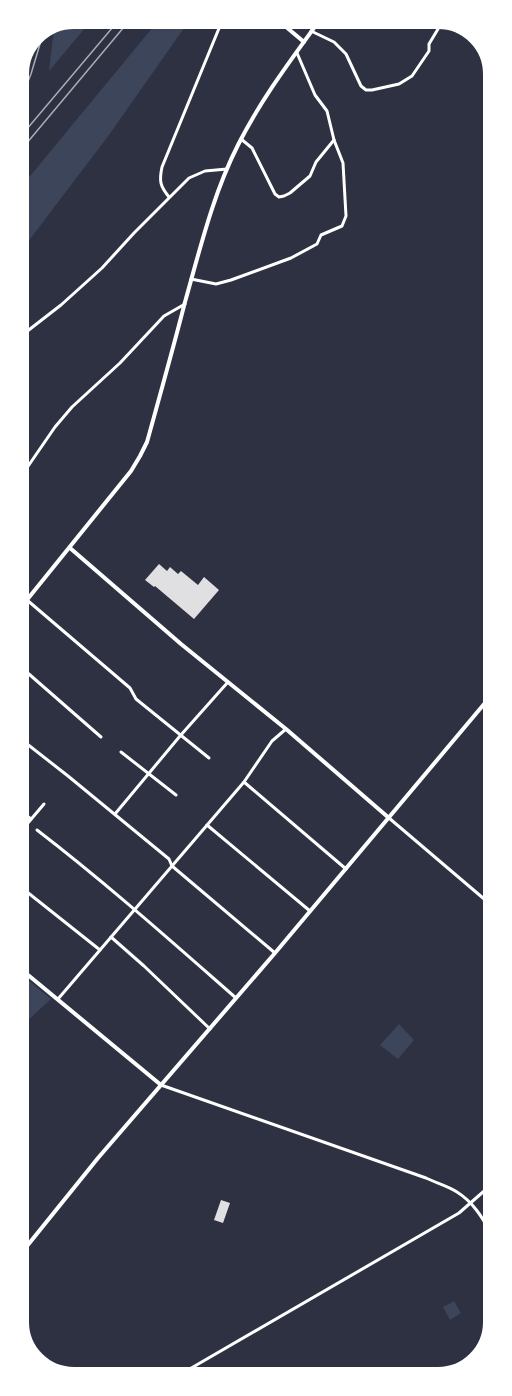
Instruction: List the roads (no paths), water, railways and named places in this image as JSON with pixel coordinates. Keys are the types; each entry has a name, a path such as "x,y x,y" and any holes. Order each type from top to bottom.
{"street":[{"path":"169,197 160,183 162,168 219,28"},
{"path":"287,28 304,42"},
{"path":"28,599 131,471 145,447 214,201 241,139 261,104 314,28"},
{"path":"312,31 334,42 346,54 361,86 366,90 372,90 399,84 412,76 429,51 429,44 438,28"},
{"path":"192,279 216,284 231,280 291,258 316,244 321,235 342,226 346,216 343,163 334,140 327,111 315,95 296,53"},
{"path":"241,139 252,148 275,194 279,197 290,193 310,176 316,162 334,140"},
{"path":"28,331 61,305 102,268 189,178 205,170 227,169"},
{"path":"28,466 55,427 72,407 120,363 164,316 185,304"},
{"path":"70,548 181,644 286,729 484,899"},
{"path":"28,601 130,688 136,699 209,758"},
{"path":"28,673 101,737"},
{"path":"115,814 180,736 228,682"},
{"path":"28,1245 98,1158 390,818 484,704"},
{"path":"58,999 244,782 272,741 286,729"},
{"path":"28,745 169,858 172,866 275,953"},
{"path":"121,752 176,795"},
{"path":"244,782 346,869"},
{"path":"28,823 44,804"},
{"path":"207,825 310,912"},
{"path":"37,830 135,909 236,998"},
{"path":"28,893 100,950"},
{"path":"111,937 144,966 210,1029"},
{"path":"28,975 161,1085 426,1178 457,1192 471,1203 484,1221"},
{"path":"191,1368 459,1213 484,1191"}],"railway":[{"path":"28,128 112,28"},
{"path":"28,142 123,28"},
{"path":"28,82 41,41"}]}
